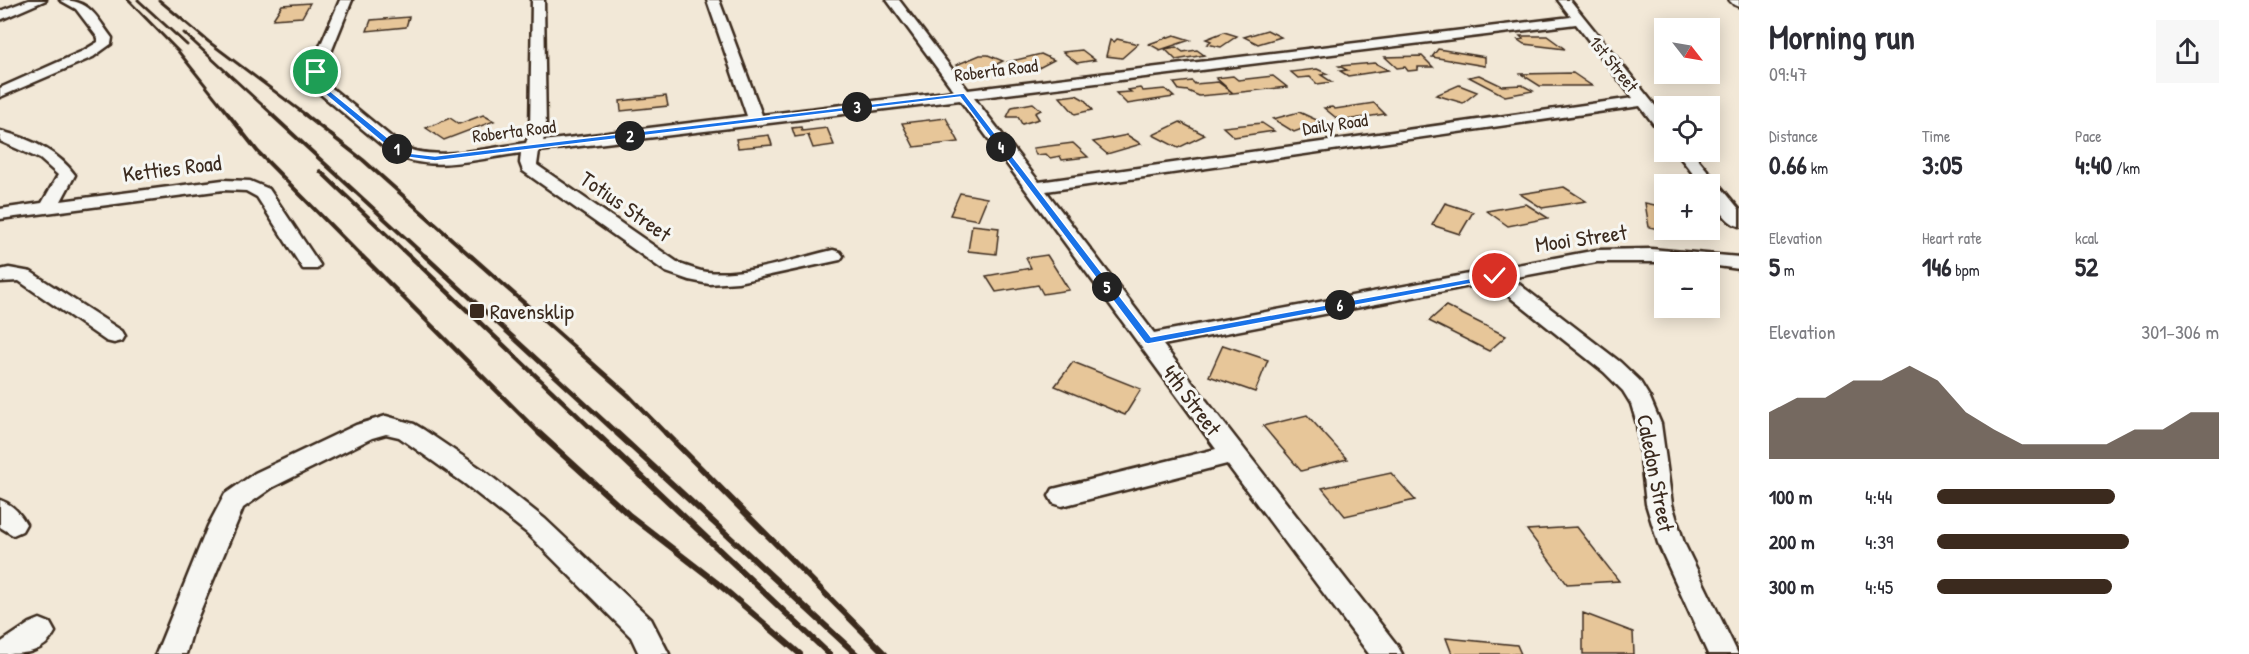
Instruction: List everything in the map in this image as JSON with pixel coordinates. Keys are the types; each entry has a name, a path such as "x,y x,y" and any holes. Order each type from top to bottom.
{"street":[{"path":"0,16 40,0"},
{"path":"0,93 88,54 104,44 105,38 80,6 66,0"},
{"name":"Roberta Road","path":"346,0 316,72 316,80 322,88 396,149 418,158 455,157 533,148 1579,20"},
{"name":"Totius Street","path":"538,0 538,141 526,162 529,167 673,268 708,278 833,256"},
{"path":"713,0 756,120"},
{"name":"4th Street","path":"893,0 1386,654"},
{"name":"1st Street","path":"1564,0 1654,114"},
{"name":"Daily Road","path":"1033,188 1644,101"},
{"path":"0,136 44,154 67,175 48,208"},
{"path":"1692,162 1701,174"},
{"name":"Ketties Road","path":"0,214 223,185 250,186 263,193 310,265"},
{"path":"1720,198 1739,222"},
{"name":"Mooi Street","path":"1148,341 1598,256 1632,253 1668,254 1739,263"},
{"path":"0,276 9,274 24,276 114,336"},
{"name":"Caledon Street","path":"1495,276 1612,367 1631,386 1642,404 1649,424 1659,504 1671,543 1723,654"},
{"path":"171,654 204,566 234,501 264,480 294,465 364,431 386,425 406,430 417,436 536,526 641,628 654,654"},
{"path":"1062,496 1233,454"},
{"path":"8,654 40,632"}],"building":[{"path":"310,3 302,17 273,19 282,5"},
{"path":"409,17 406,27 367,31 371,20"},
{"path":"1267,30 1281,37 1258,44 1244,37"},
{"path":"1224,32 1237,36 1221,47 1207,44 1211,41 1206,39"},
{"path":"1174,35 1190,40 1160,50 1149,44"},
{"path":"1520,36 1547,36 1565,49 1524,44 1518,40 1523,39"},
{"path":"1117,39 1138,44 1122,58 1106,56 1110,40 1114,42"},
{"path":"1176,47 1183,52 1197,50 1204,55 1176,60 1165,49"},
{"path":"1438,49 1485,57 1485,66 1432,57"},
{"path":"1082,50 1095,60 1077,63 1063,52"},
{"path":"1041,54 1054,60 1031,72 1008,62"},
{"path":"980,55 988,55 1003,61 975,75 956,65"},
{"path":"1422,56 1433,67 1418,67 1418,70 1408,71 1405,67 1397,68 1385,57"},
{"path":"1375,63 1388,70 1348,76 1340,71 1347,70 1339,66"},
{"path":"1317,69 1328,74 1321,75 1332,82 1317,84 1310,77 1298,78 1291,72"},
{"path":"1573,73 1592,86 1540,86 1521,74"},
{"path":"1479,75 1502,86 1522,85 1533,91 1505,96 1469,77"},
{"path":"1233,76 1238,80 1273,76 1287,87 1233,93 1216,78"},
{"path":"1192,81 1195,84 1218,82 1233,93 1199,96 1179,90 1174,83"},
{"path":"1459,85 1477,92 1463,103 1436,95"},
{"path":"1140,88 1143,91 1165,89 1174,97 1127,104 1116,93 1131,92 1128,90"},
{"path":"1076,95 1085,100 1092,110 1075,114 1060,97"},
{"path":"666,96 668,106 621,111 620,101"},
{"path":"1033,103 1041,110 1035,113 1039,119 1022,124 1018,117 1007,117 1012,107"},
{"path":"1374,103 1385,114 1340,121 1324,108 1335,109"},
{"path":"1299,112 1321,122 1294,132 1273,119"},
{"path":"483,115 494,121 444,140 426,128 450,118 459,124"},
{"path":"946,118 959,142 914,147 902,123"},
{"path":"1180,122 1205,135 1178,148 1153,135"},
{"path":"1262,123 1274,131 1234,137 1223,127"},
{"path":"801,127 802,131 827,128 834,145 813,148 808,135 795,137 792,128"},
{"path":"769,135 772,145 738,148 736,139"},
{"path":"1127,135 1141,144 1107,154 1093,142"},
{"path":"1073,143 1088,157 1062,160 1060,156 1050,158 1046,154 1036,155 1033,148"},
{"path":"1564,187 1586,201 1542,208 1520,194"},
{"path":"960,193 987,198 978,220 950,215"},
{"path":"1445,203 1473,212 1460,234 1432,225"},
{"path":"1645,203 1654,205 1654,228 1649,227"},
{"path":"1526,204 1548,218 1508,226 1487,211"},
{"path":"972,225 999,228 996,254 968,251"},
{"path":"1047,255 1069,290 1043,294 1038,285 996,292 986,276 1031,268 1026,258"},
{"path":"1446,306 1506,336 1489,351 1429,321"},
{"path":"1223,345 1268,360 1255,392 1209,376"},
{"path":"1073,362 1141,389 1125,415 1055,386"},
{"path":"1307,415 1347,459 1301,471 1263,426"},
{"path":"1391,473 1415,500 1345,516 1322,488"},
{"path":"1577,527 1619,581 1567,584 1527,530"},
{"path":"1583,613 1633,632 1634,654 1583,654"},
{"path":"1446,638 1517,645 1521,654 1452,654"}],"railway":[{"path":"128,0 178,51 229,115"},
{"path":"138,0 187,45"},
{"path":"159,0 209,42 306,115"},
{"path":"184,33 273,115"},
{"path":"228,114 258,152 363,258"},
{"path":"271,114 427,258"},
{"path":"304,114 363,160 473,258"},
{"path":"320,171 411,258"},
{"path":"362,256 539,433"},
{"path":"410,256 598,435"},
{"path":"425,256 619,435"},
{"path":"471,256 629,396 667,435"},
{"path":"539,433 628,514 716,582 800,654"},
{"path":"596,433 829,654"},
{"path":"617,433 856,654"},
{"path":"666,433 885,654"}],"place":[{"name":"Ravensklip","path":"477,311"}],"route":[{"path":"316,72 316,80 322,88 396,149 406,155 435,159 962,94 1148,341 1495,276"}]}
